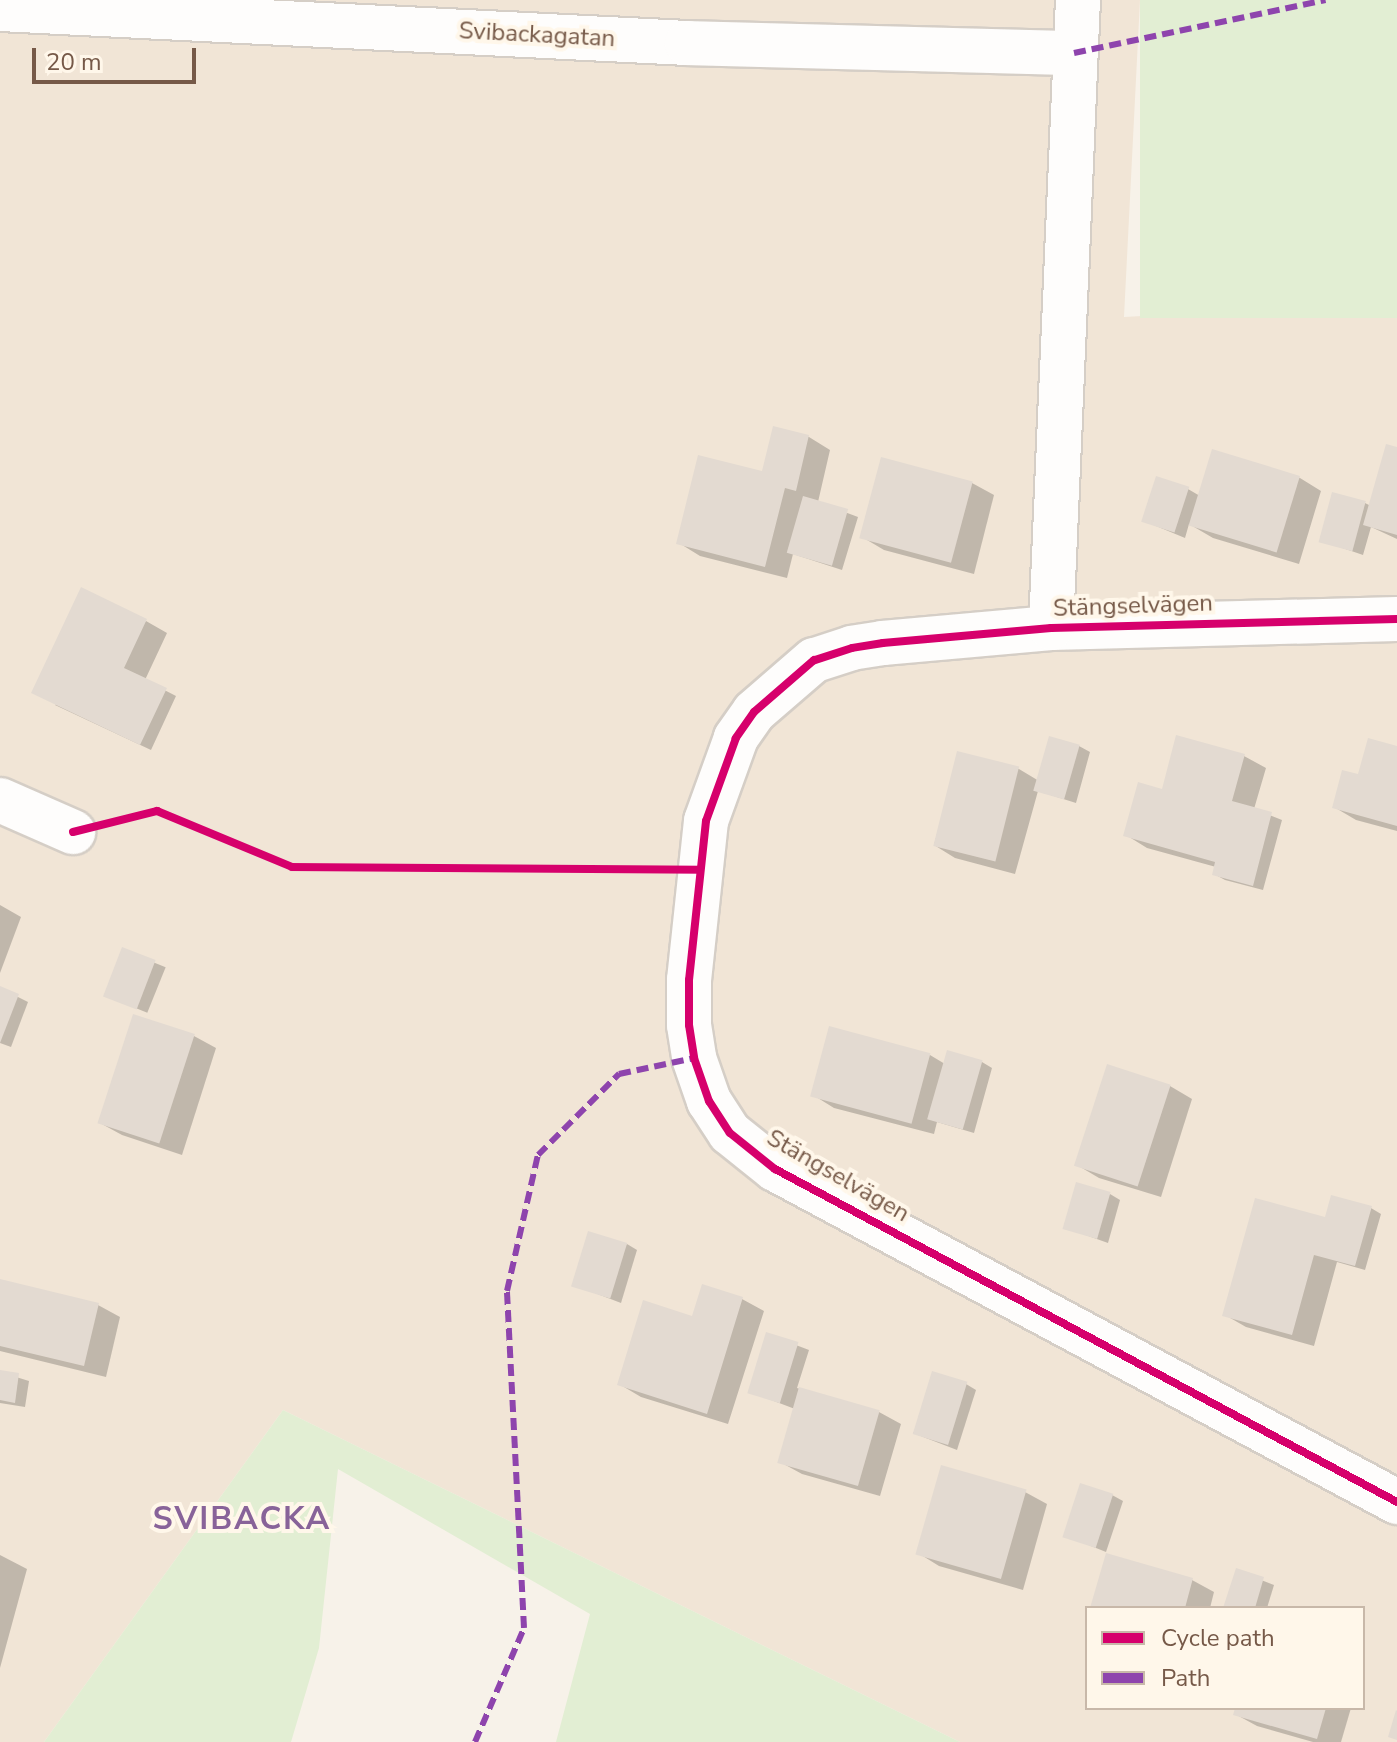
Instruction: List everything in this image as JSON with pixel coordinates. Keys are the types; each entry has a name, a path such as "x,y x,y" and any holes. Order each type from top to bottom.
{"street":[{"name":"Stängselvägen","path":"1051,628 1078,0"},
{"name":"Svibackagatan","path":"0,9 687,43 1074,53"},
{"name":"Stängselvägen","path":"1397,619 1051,628 852,648 814,660 754,712 736,738 706,821 699,870 689,1025 694,1058 709,1101 730,1133 775,1169 1397,1502"},
{"path":"0,800 73,832"}],"shaded area":[{"path":"0,0 1140,0 1124,317 1397,302 1397,1742 960,1742 283,1410 44,1742 0,1742"}],"green space":[{"path":"1140,0 1397,0 1397,318 1140,318"},
{"path":"283,1410 960,1742 556,1742 590,1614 338,1469 319,1648 291,1742 44,1742"}],"building":[{"path":"773,426 809,435 796,491 785,488 765,567 676,544 698,455 762,471"},
{"path":"1386,444 1397,447 1397,535 1363,525"},
{"path":"1212,449 1300,476 1277,552 1189,526"},
{"path":"881,457 973,482 951,563 859,538"},
{"path":"1156,476 1189,487 1174,532 1141,522"},
{"path":"1332,492 1366,501 1352,551 1319,542"},
{"path":"803,496 848,509 832,566 787,553"},
{"path":"81,587 147,619 124,668 167,688 140,745 31,693"},
{"path":"1176,735 1245,754 1232,801 1272,812 1253,886 1212,875 1215,862 1123,836 1138,782 1162,789"},
{"path":"1049,736 1080,745 1064,800 1033,791"},
{"path":"1368,738 1397,746 1397,826 1332,808 1342,770 1358,774"},
{"path":"957,751 1019,766 995,862 933,846"},
{"path":"122,947 156,960 137,1009 103,996"},
{"path":"0,986 19,994 0,1043"},
{"path":"133,1014 195,1034 159,1143 97,1123"},
{"path":"829,1026 930,1053 912,1124 810,1097"},
{"path":"947,1050 983,1060 963,1129 927,1119"},
{"path":"1107,1064 1171,1085 1138,1186 1074,1166"},
{"path":"1076,1182 1111,1192 1097,1239 1062,1229"},
{"path":"1331,1195 1372,1206 1355,1266 1314,1255 1292,1335 1222,1316 1255,1198 1325,1217"},
{"path":"588,1231 627,1243 610,1298 571,1286"},
{"path":"0,1279 99,1303 84,1366 0,1346"},
{"path":"702,1284 743,1297 707,1414 617,1385 643,1300 692,1316"},
{"path":"766,1332 799,1342 780,1403 747,1393"},
{"path":"0,1370 19,1373 15,1403 0,1400"},
{"path":"932,1371 967,1382 948,1445 913,1434"},
{"path":"799,1387 880,1410 858,1486 777,1463"},
{"path":"941,1465 1027,1490 1001,1579 915,1554"},
{"path":"1080,1483 1113,1494 1096,1548 1062,1537"},
{"path":"1106,1553 1193,1578 1186,1606 1091,1606"},
{"path":"1236,1568 1264,1577 1256,1606 1224,1606"},
{"path":"1234,1710 1325,1710 1317,1739 1233,1715"},
{"path":"1397,1711 1397,1740 1388,1737"}],"marked path":[{"path":"1074,53 1325,0"},
{"path":"475,1742 524,1628 507,1291 538,1155 619,1074 694,1058"}],"cycle path":[{"path":"1397,619 1051,628 883,643 852,648 814,660 754,712 736,738 706,821 689,980 689,1025 694,1058 709,1101 730,1133 775,1169 1397,1502"},
{"path":"73,832 157,811 292,867 699,870"}],"district":[{"name":"SVIBACKA","path":"242,1519"}]}
